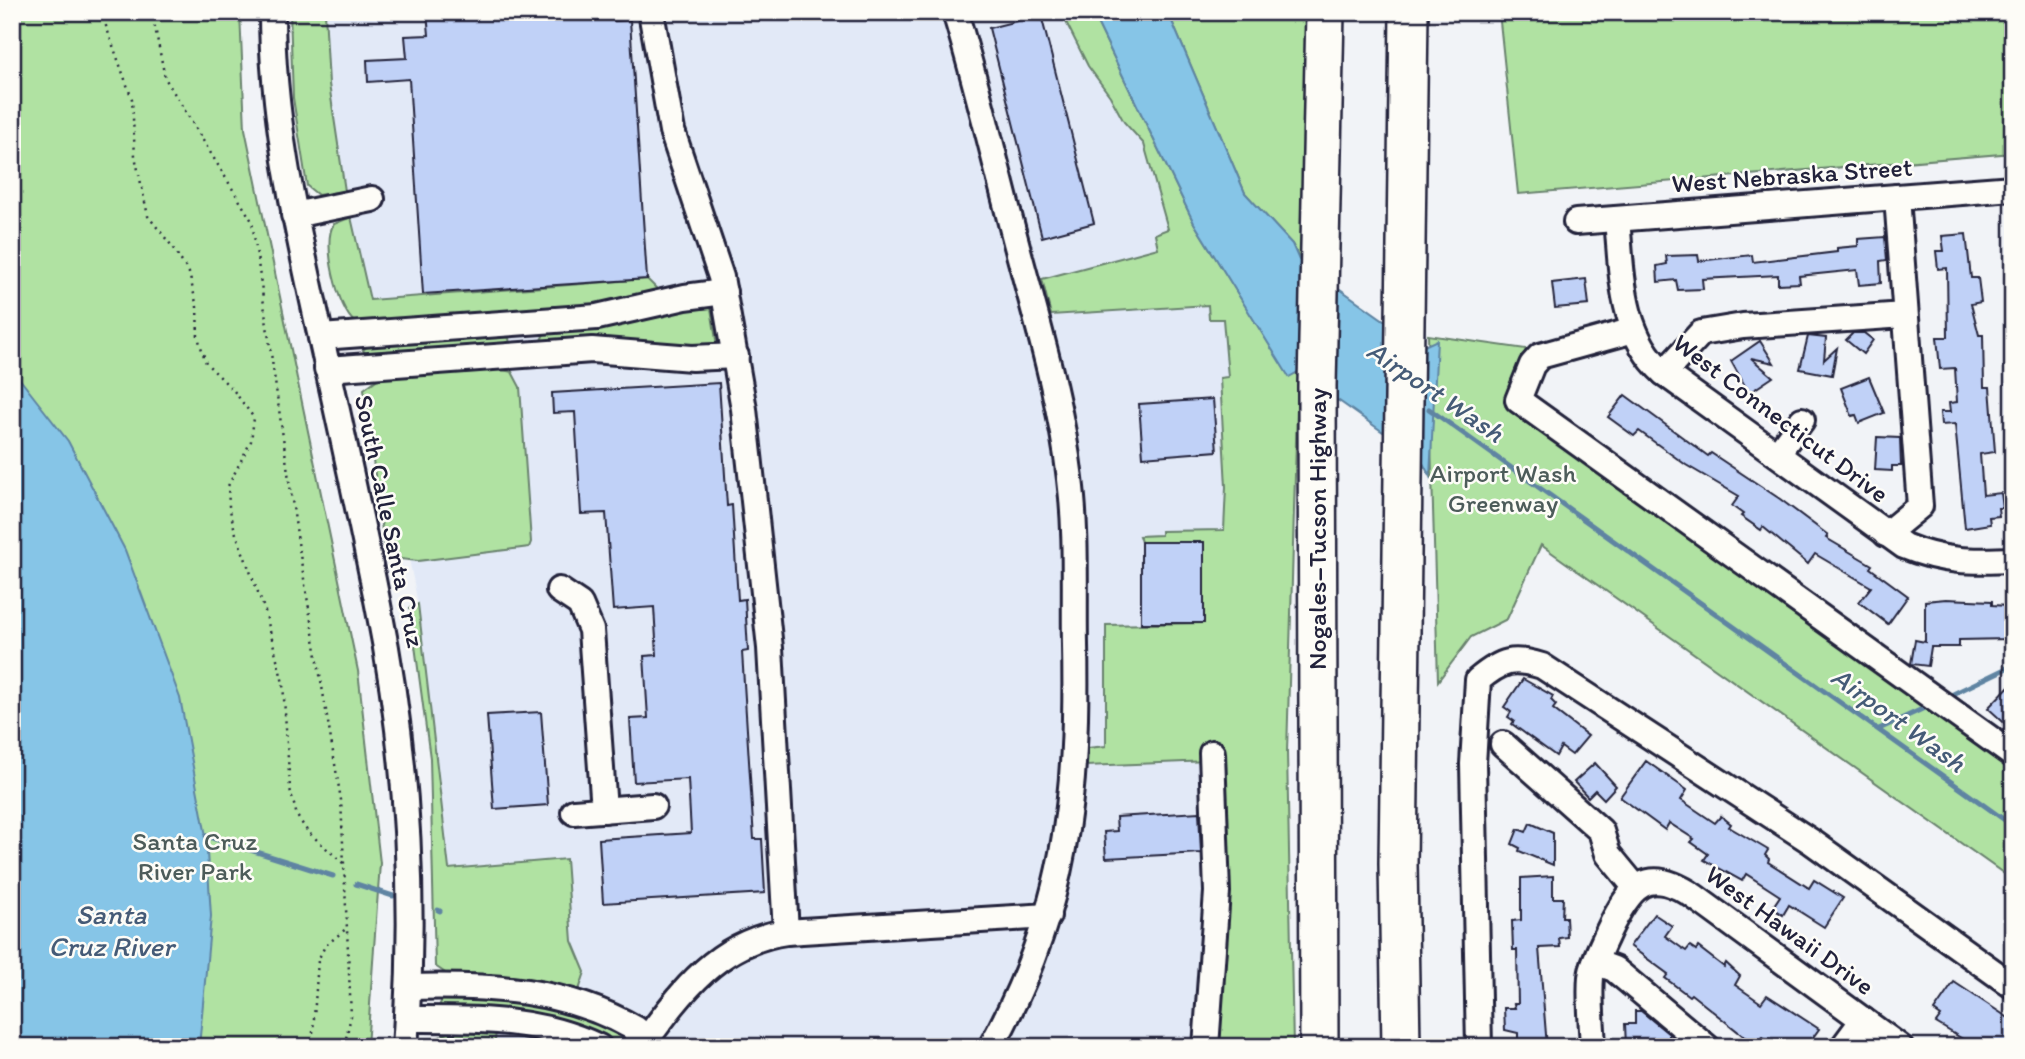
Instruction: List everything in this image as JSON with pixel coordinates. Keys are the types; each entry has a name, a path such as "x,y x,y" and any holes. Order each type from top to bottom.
{"highway":[{"name":"Nogales–Tucson Highway","path":"1319,1047 1317,386 1325,12"},
{"path":"1401,1047 1398,849 1409,12"}],"street":[{"name":"South Calle Santa Cruz","path":"272,12 276,111 294,215 380,615 403,763 409,987 405,1047"},
{"path":"652,12 672,131 724,292 736,356 766,602 786,932"},
{"path":"955,12 1044,352 1063,433 1073,499 1075,752 1067,834 1048,916 1028,970 990,1047"},
{"name":"West Nebraska Street","path":"1576,222 2013,188"},
{"path":"1885,534 1920,506 1897,197"},
{"path":"294,215 372,199"},
{"name":"West Connecticut Drive","path":"1617,219 1625,301 1638,342 1664,373 1904,546 1936,559 2013,560"},
{"path":"321,337 597,317 676,299 724,292"},
{"path":"1664,373 1701,333 1743,327 1905,315"},
{"path":"1634,330 1540,356 1532,365 1518,400 2013,755"},
{"path":"327,369 592,350 692,358 736,356"},
{"path":"1778,453 1802,421"},
{"path":"559,590 580,604 591,629 604,810"},
{"path":"1479,1047 1473,764 1478,680 1492,668 1518,658 1542,666 1812,842 2013,986"},
{"path":"1503,744 1601,831 1608,854 1638,887 1617,914 1595,962 1591,978 1593,1047"},
{"path":"1206,1047 1217,891 1212,753"},
{"path":"574,812 653,806"},
{"name":"West Hawaii Drive","path":"1638,887 1659,879 1677,884 1900,1047"},
{"path":"640,1047 686,988 712,962 746,943 786,932 1048,916"},
{"path":"1595,962 1614,969 1707,1047"},
{"path":"409,987 502,987 566,999 603,1012 636,1029 640,1047"},
{"path":"407,1019 507,1019 557,1030 599,1047"},
{"path":"1843,1047 1863,1020"}],"path":[{"path":"101,12 132,99 135,156 148,216 189,273 197,307 198,337 206,363 234,391 254,418 251,441 228,486 229,506 235,531 265,611 283,683 290,789 297,816 308,832 344,864"},
{"path":"152,12 165,78 252,222 299,549 341,800 351,1016 344,1047"},
{"path":"312,1047 318,960 325,946 347,928"}],"shaded area":[{"path":"305,12 1071,12 1154,152 1242,316 1248,1047 453,1047 455,1038 441,800 418,604 357,296 317,152"}],"green space":[{"name":"Santa Cruz River Park","path":"12,12 240,12 245,129 358,671 380,863 367,1047 12,1047"},
{"path":"290,12 325,12 329,84 345,191 318,195 307,186 293,98"},
{"path":"1061,12 1092,12 1194,223 1289,376 1298,372 1287,752 1293,1047 1215,1047 1224,933 1221,743 1210,743 1209,761 1086,766 1088,748 1106,746 1106,625 1204,623 1204,542 1141,542 1139,536 1161,535 1161,531 1224,530 1226,487 1220,378 1228,377 1223,319 1209,319 1208,305 1051,315 1042,279 1158,248 1155,234 1168,229 1144,144 1124,122 1110,96 1088,66"},
{"path":"1168,12 1307,12 1302,262 1292,244 1245,193"},
{"path":"1499,12 2013,12 2013,62 2007,63 2013,153 1518,194"},
{"path":"351,217 370,300 647,279 659,291 600,308 355,322 337,290 329,245 334,224"},
{"path":"711,308 717,346 541,340 544,334 594,330 687,309"},
{"name":"Airport Wash Greenway","path":"1428,335 1526,349 1505,406 2013,768 2013,880 1541,545 1507,619 1471,637 1438,681"},
{"path":"509,338 510,344 366,355 363,350 368,346"},
{"path":"498,369 512,372 520,387 531,542 529,547 418,561 392,558 385,549 383,538 364,389 379,378"},
{"path":"418,604 449,869 566,859 572,941 585,972 579,990 520,978 450,976 435,966 430,758 410,608"},
{"path":"462,998 525,1004 565,1013 605,1026 624,1036 628,1041 627,1047 546,1016 439,1006 442,1000"},
{"path":"452,1031 496,1033 494,1047 434,1047 436,1039"}],"water":[{"path":"1092,12 1168,12 1245,193 1292,244 1299,260 1422,347 1437,340 1430,477 1421,459 1298,372 1289,377 1194,223"},
{"name":"Santa Cruz River","path":"12,369 68,441 125,550 180,698 206,836 211,916 199,1047 12,1047"}],"building":[{"path":"427,12 614,12 615,21 630,20 647,279 423,294 409,79 368,82 367,60 407,58 405,36 429,35"},
{"path":"1041,15 1094,223 1042,237 989,28"},
{"path":"1966,234 1971,278 1978,278 1981,302 1971,304 1979,335 1983,335 1984,387 1990,387 1995,452 1980,454 1983,495 2001,493 2003,508 1998,508 1999,516 1989,517 1990,524 1965,528 1955,424 1941,425 1940,412 1950,412 1949,403 1957,402 1955,368 1940,369 1937,337 1948,337 1947,268 1938,269 1936,251 1944,251 1942,236"},
{"path":"1885,237 1887,260 1880,261 1881,283 1859,285 1857,270 1799,276 1800,283 1778,284 1778,275 1702,279 1703,289 1678,290 1676,280 1658,282 1657,266 1667,264 1666,256 1698,255 1699,261 1752,255 1753,262 1837,252 1837,248 1858,246 1858,239"},
{"path":"1586,279 1589,305 1555,308 1552,283"},
{"path":"1853,333 1864,333 1873,340 1863,354 1846,340"},
{"path":"1808,336 1826,338 1824,360 1837,348 1832,375 1800,369"},
{"path":"1760,341 1774,363 1751,358 1773,377 1749,393 1731,361"},
{"path":"1869,377 1884,413 1859,423 1856,415 1852,416 1841,388"},
{"path":"719,383 727,506 732,505 738,600 745,599 748,651 742,652 754,839 762,839 765,893 603,903 599,839 691,833 688,779 634,782 630,719 648,718 644,656 657,655 654,607 613,610 606,513 581,514 575,412 553,413 552,393"},
{"path":"1625,395 1708,456 1711,453 1780,499 1828,535 1826,538 1872,565 1870,568 1908,596 1888,624 1859,602 1871,587 1815,554 1808,564 1763,527 1761,530 1741,516 1743,514 1732,506 1739,496 1686,465 1639,431 1634,436 1608,417"},
{"path":"1213,399 1217,451 1143,457 1139,404"},
{"path":"1877,437 1900,438 1901,466 1892,466 1892,471 1875,470"},
{"path":"1141,542 1204,542 1204,623 1141,623"},
{"path":"1925,601 1992,601 1992,605 2008,606 2009,639 1959,640 1959,647 1931,647 1928,666 1911,664 1915,640 1925,642"},
{"path":"1523,679 1553,696 1551,700 1556,705 1553,709 1588,736 1572,755 1561,747 1556,756 1512,724 1514,721 1508,717 1511,712 1504,707"},
{"path":"2013,682 2013,731 1988,708"},
{"path":"541,712 548,805 494,809 487,715"},
{"path":"1646,761 1687,790 1681,800 1715,823 1721,816 1731,824 1729,827 1768,850 1765,855 1769,859 1768,862 1809,888 1814,880 1843,898 1824,927 1789,905 1783,915 1772,908 1780,896 1746,874 1742,881 1704,860 1708,854 1691,842 1694,839 1669,823 1665,830 1620,797"},
{"path":"1595,763 1616,786 1604,799 1595,790 1588,797 1574,782"},
{"path":"1199,812 1201,853 1106,858 1104,832 1117,831 1116,817"},
{"path":"1530,823 1553,833 1553,865 1519,851 1520,848 1512,844 1518,829 1526,832"},
{"path":"1553,876 1553,898 1563,898 1562,917 1566,917 1567,937 1559,938 1560,947 1539,948 1547,1047 1518,1047 1518,1033 1505,1030 1504,1008 1515,1008 1514,1004 1518,1004 1517,950 1513,950 1512,921 1521,920 1521,878"},
{"path":"1654,914 1672,926 1665,936 1686,951 1690,946 1696,950 1698,947 1724,967 1726,963 1740,976 1735,985 1761,1003 1767,995 1819,1029 1806,1047 1778,1047 1763,1037 1756,1046 1691,994 1689,996 1665,978 1668,974 1630,946"},
{"path":"1954,982 2013,1021 2013,1047 1976,1047 1936,1023 1941,1016 1934,1011"},
{"path":"1635,1011 1641,1011 1669,1034 1669,1044 1626,1046 1625,1024 1635,1024"}],"waterway":[{"name":"Airport Wash","path":"1429,409 2013,826"},
{"path":"1947,697 2013,665"},
{"path":"1879,729 1931,705"},
{"path":"206,836 333,876"},
{"path":"356,884 393,896"}]}
